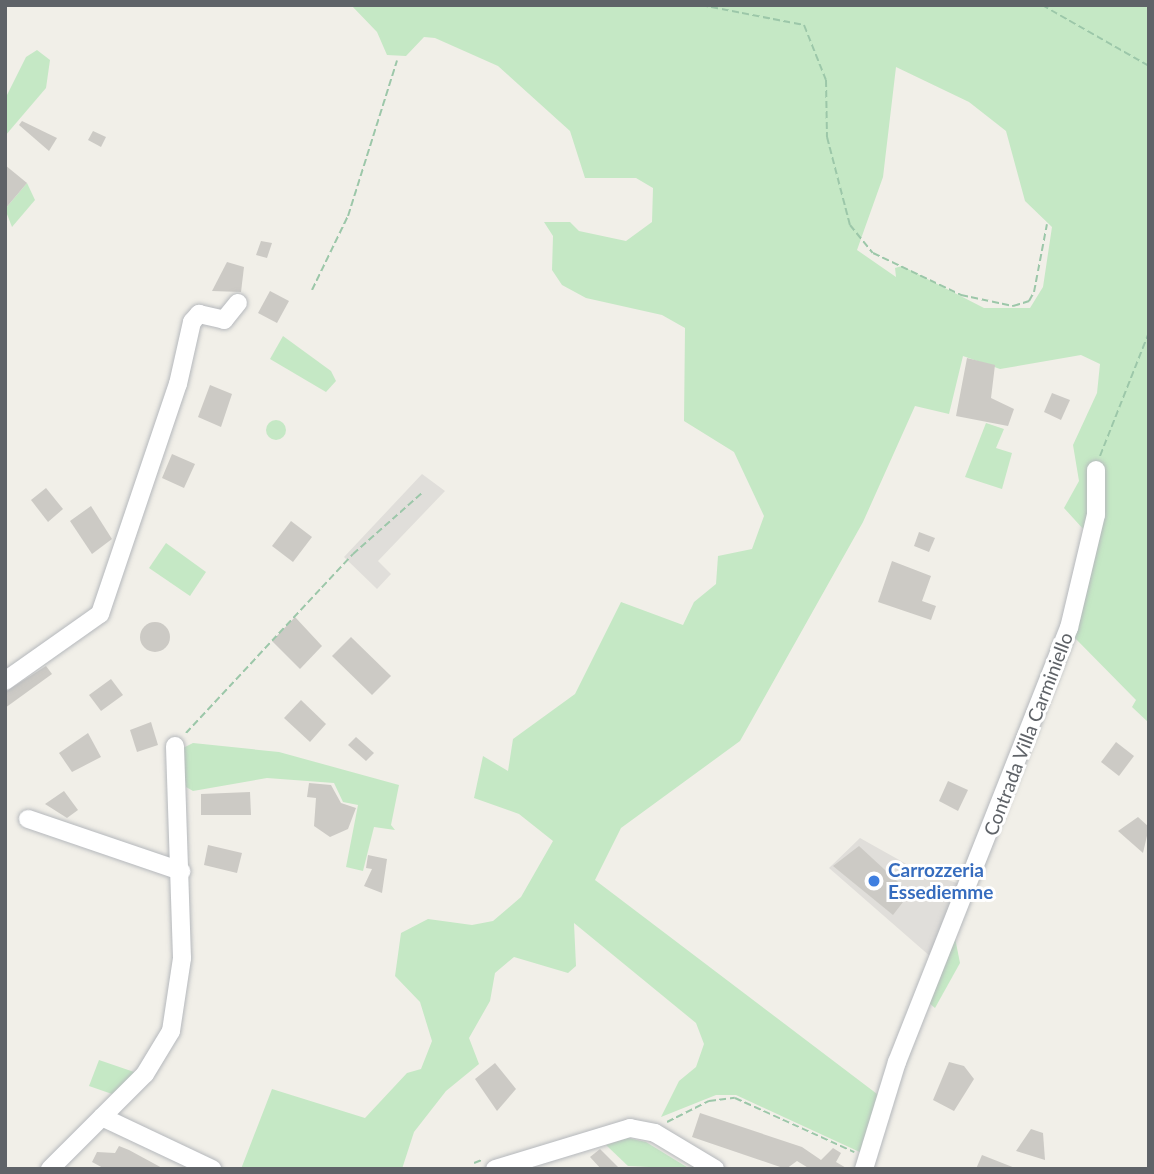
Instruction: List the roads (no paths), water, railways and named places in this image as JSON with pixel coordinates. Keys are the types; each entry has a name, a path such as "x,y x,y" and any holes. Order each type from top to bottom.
{"street":[{"path":"5,681 100,614 178,384 192,322 199,314 227,319 238,303"},
{"name":"Contrada Villa Carminiello","path":"864,1169 897,1062 1069,628 1096,515 1096,470"},
{"path":"50,1169 145,1074 171,1031 181,976 179,742"},
{"path":"28,819 181,871"},
{"path":"102,1117 212,1169"},
{"path":"495,1169 630,1128 655,1133 715,1169"}],"place":[{"name":"Carrozzeria Essediemme","path":"874,881"}]}
